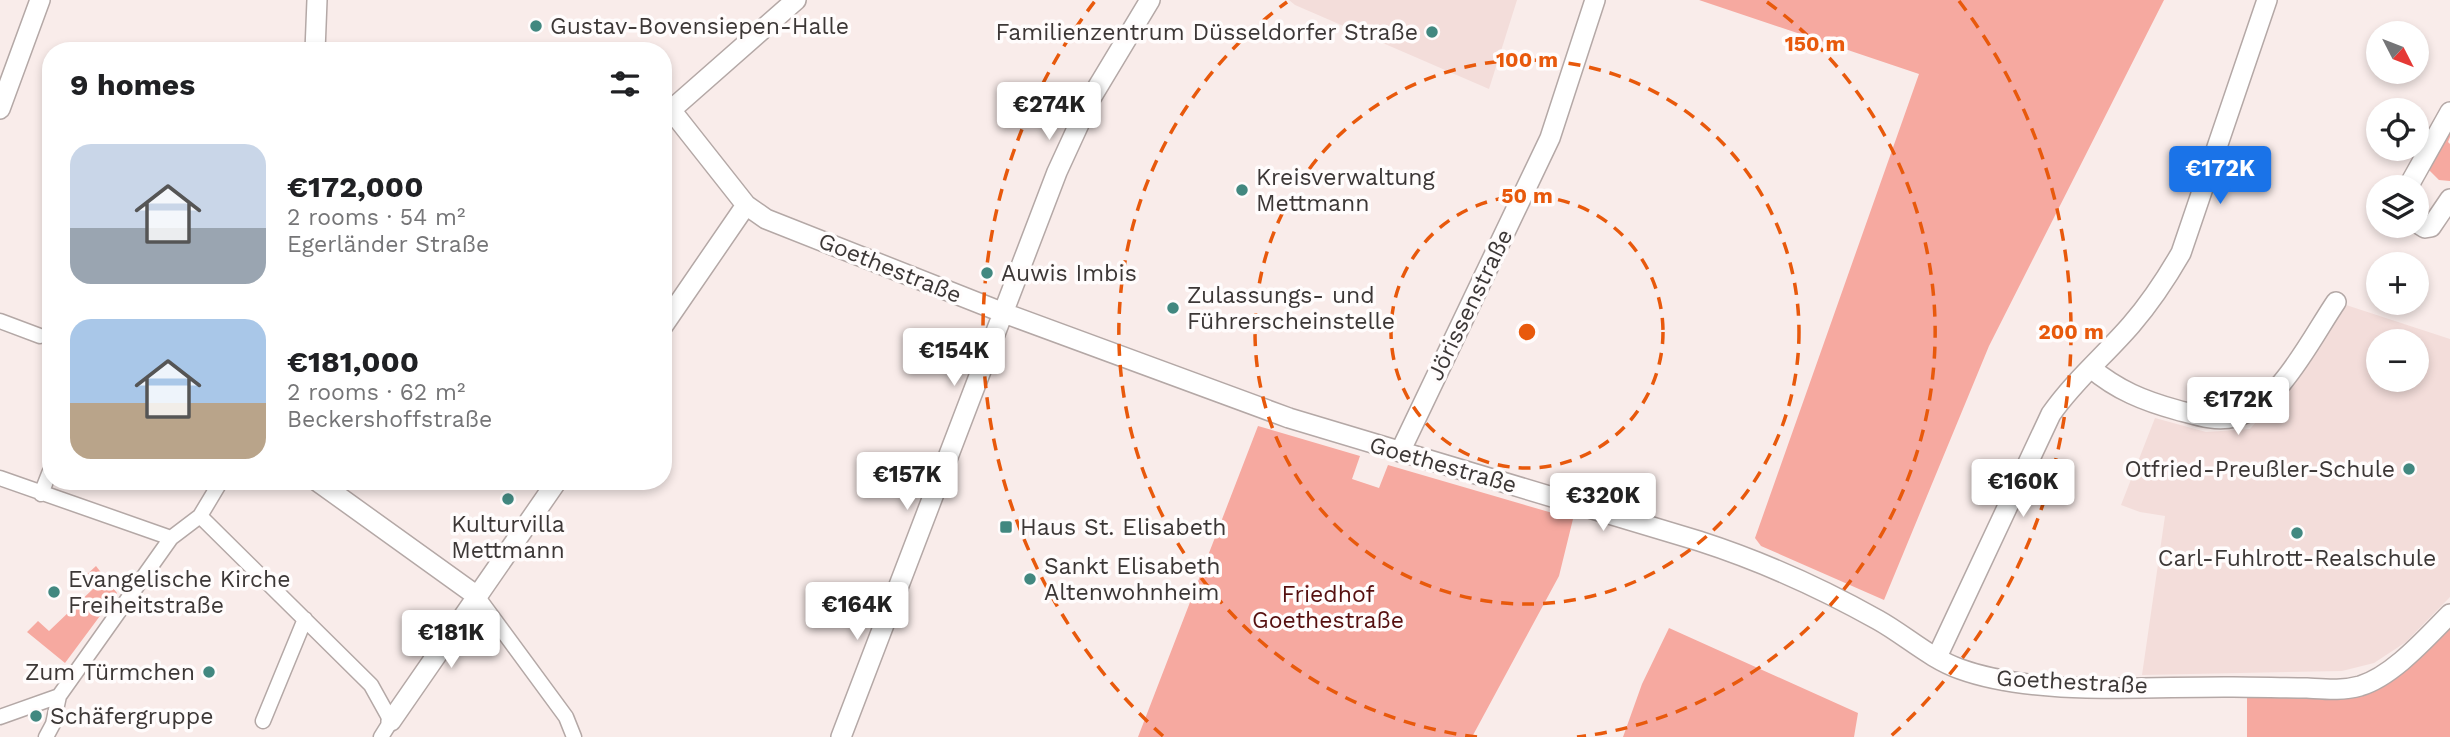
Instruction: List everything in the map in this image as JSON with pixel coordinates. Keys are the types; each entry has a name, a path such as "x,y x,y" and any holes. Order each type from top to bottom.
{"street":[{"path":"0,109 40,0"},
{"path":"315,42 317,0"},
{"path":"672,109 796,0"},
{"path":"841,737 1057,172 1086,110 1130,29 1150,0"},
{"name":"Jörissenstraße","path":"1400,452 1550,138 1595,0"},
{"path":"1937,657 2051,414 2147,304 2181,253 2267,0"},
{"path":"2415,175 2450,112"},
{"name":"Goethestraße","path":"672,119 746,205 766,219 1004,313 1289,418 1699,541 1758,562 1872,617 1956,668 1981,676 2024,684 2074,687 2345,690 2363,685 2388,671 2450,614"},
{"path":"2429,227 2450,199"},
{"path":"672,313 746,205"},
{"path":"2091,368 2118,389 2149,403 2210,418 2236,417 2261,403 2277,388 2336,302"},
{"path":"0,321 40,336"},
{"path":"3,478 41,494 171,538"},
{"path":"41,494 43,490"},
{"path":"46,737 53,724 59,696 95,634 171,538 200,516 216,490"},
{"path":"330,490 477,596 566,717 573,737"},
{"path":"386,729 551,490"},
{"path":"200,516 371,685 386,729"},
{"path":"263,721 305,618"},
{"path":"0,717 59,696"}],"shaded area":[{"name":"Familienzentrum Düsseldorfer Straße","path":"1289,0 1517,0 1489,89 1295,5"},
{"name":"Carl-Fuhlrott-Realschule","path":"2343,304 2366,312 2366,315 2377,315 2419,329 2366,329 2366,392 2429,392 2429,332 2450,339 2450,597 2406,642 2374,663 2342,671 2142,675 2165,516 2140,512 2121,505 2155,418 2206,432 2250,429 2285,388"}],"green space":[{"path":"1699,0 2164,0 1989,346 1884,600 1761,546 1755,538 1919,74"},
{"path":"2450,124 2450,181 2439,180 2426,167"},
{"name":"Friedhof Goethestraße","path":"1258,426 1360,456 1352,479 1379,488 1388,465 1573,519 1559,576 1472,737 1138,737"},
{"path":"96,566 117,593 65,663 27,632 38,621 49,631 94,588 84,577"},
{"path":"2450,622 2450,737 2247,737 2247,692 2366,692"},
{"path":"1669,628 1858,713 1854,737 1623,737 1642,684"}],"place":[{"name":"Gustav-Bovensiepen-Halle","path":"536,26"},
{"name":"Familienzentrum Düsseldorfer Straße","path":"1432,32"},
{"name":"Kreisverwaltung Mettmann","path":"1242,190"},
{"name":"Auwis Imbis","path":"987,273"},
{"name":"Zulassungs- und Führerscheinstelle","path":"1173,308"},
{"name":"Otfried-Preußler-Schule","path":"2409,469"},
{"name":"Kulturvilla Mettmann","path":"508,499"},
{"name":"Haus St. Elisabeth","path":"1006,527"},
{"name":"Carl-Fuhlrott-Realschule","path":"2297,533"},
{"name":"Sankt Elisabeth Altenwohnheim","path":"1030,579"},
{"name":"Evangelische Kirche Freiheitstraße","path":"54,592"},
{"name":"Zum Türmchen","path":"209,672"},
{"name":"Schäfergruppe","path":"36,716"}]}
